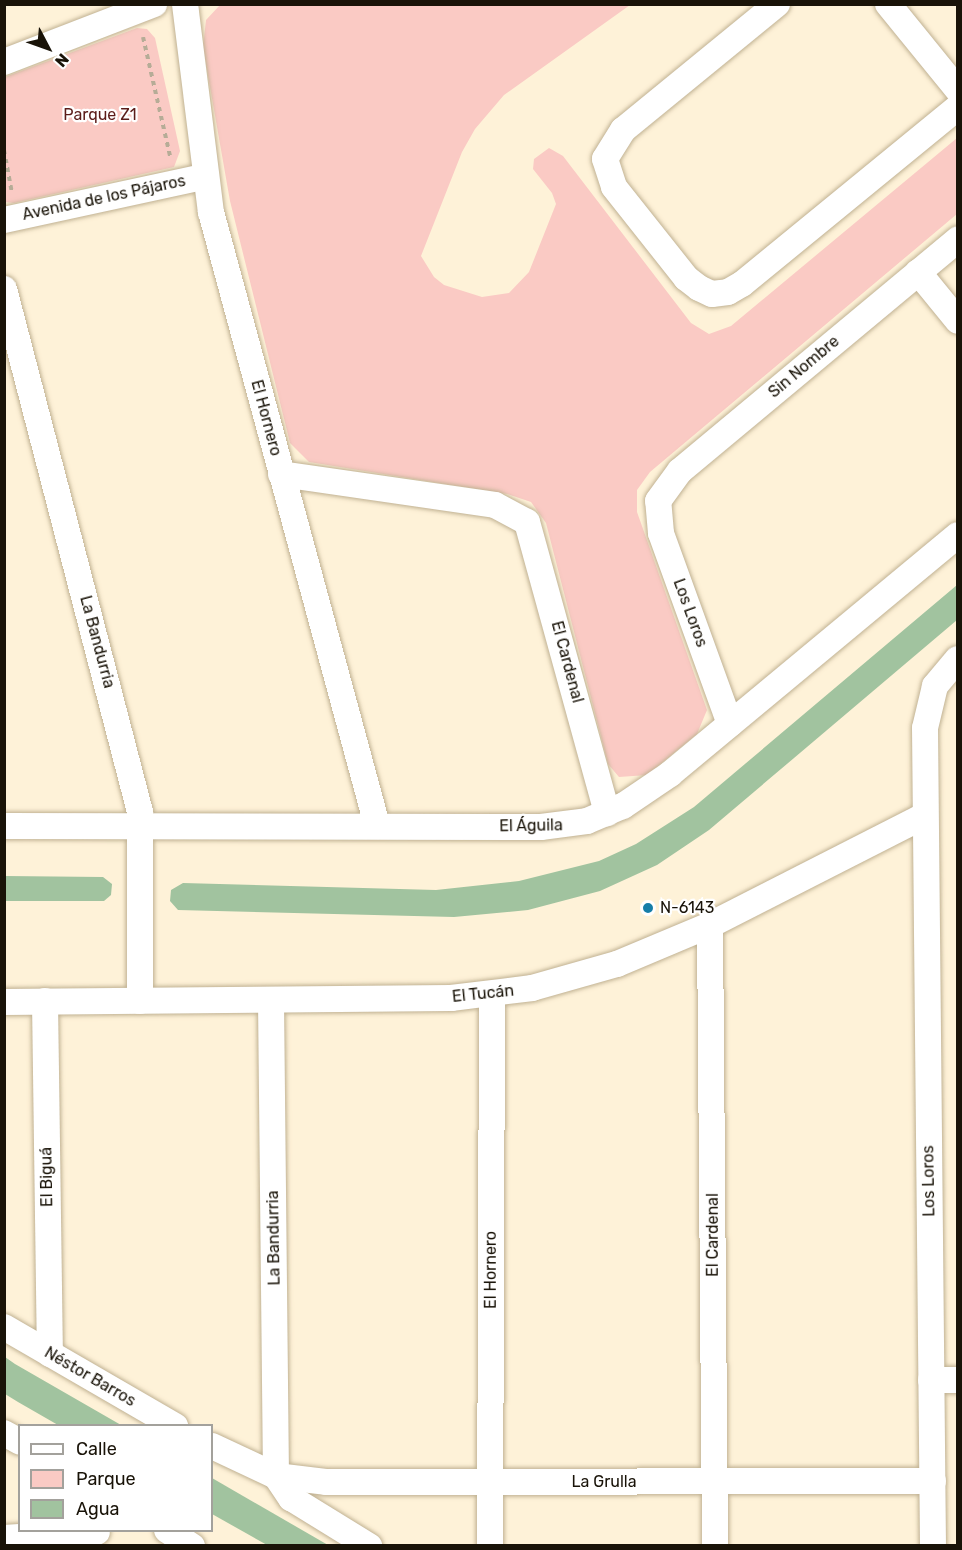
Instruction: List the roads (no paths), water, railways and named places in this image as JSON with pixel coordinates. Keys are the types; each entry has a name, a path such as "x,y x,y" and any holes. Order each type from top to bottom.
{"street":[{"path":"4,62 154,4"},
{"name":"El Hornero","path":"185,4 203,177 377,825"},
{"path":"777,4 622,130 605,159 614,187 686,278 712,294 728,292 741,284 957,107"},
{"path":"888,4 957,90"},
{"name":"Avenida de los Pájaros","path":"4,220 203,177"},
{"name":"Sin Nombre","path":"658,501 680,471 957,239"},
{"path":"918,272 957,321"},
{"name":"La Bandurria","path":"4,289 136,794 141,826 140,1001"},
{"name":"El Cardenal","path":"281,474 495,504 519,514 532,532 607,813"},
{"name":"Los Loros","path":"658,501 661,533 730,724"},
{"name":"El Águila","path":"4,826 565,826 607,813 646,792 957,535"},
{"path":"924,816 928,706 935,686 957,660"},
{"name":"Los Loros","path":"924,816 933,1545"},
{"name":"El Tucán","path":"4,1002 271,1000 492,995 575,977 710,925 924,816"},
{"name":"El Cardenal","path":"710,925 716,1545"},
{"name":"El Hornero","path":"490,1545 492,995"},
{"name":"La Bandurria","path":"271,1000 276,1476"},
{"name":"El Biguá","path":"45,1001 50,1354"},
{"name":"Néstor Barros","path":"4,1327 173,1424"},
{"path":"932,1380 957,1380"},
{"path":"4,1433 18,1441"},
{"path":"213,1446 276,1476 291,1498 369,1545"},
{"name":"La Grulla","path":"276,1476 326,1482 933,1481"},
{"path":"170,1532 192,1545"},
{"path":"4,1538 97,1536"}],"water":[{"path":"957,585 957,620 709,830 657,865 600,891 528,910 454,917 178,910 170,901 171,890 183,883 436,890 519,881 599,861 636,844 694,807"},
{"path":"5,876 103,877 112,884 111,895 104,901 5,901"},
{"path":"5,1357 119,1424 56,1424 5,1394"},
{"path":"213,1479 328,1545 267,1545 213,1515"}],"place":[{"name":"N-6143","path":"648,908"}],"park label":[{"name":"Parque Z1","path":"100,115"}]}
